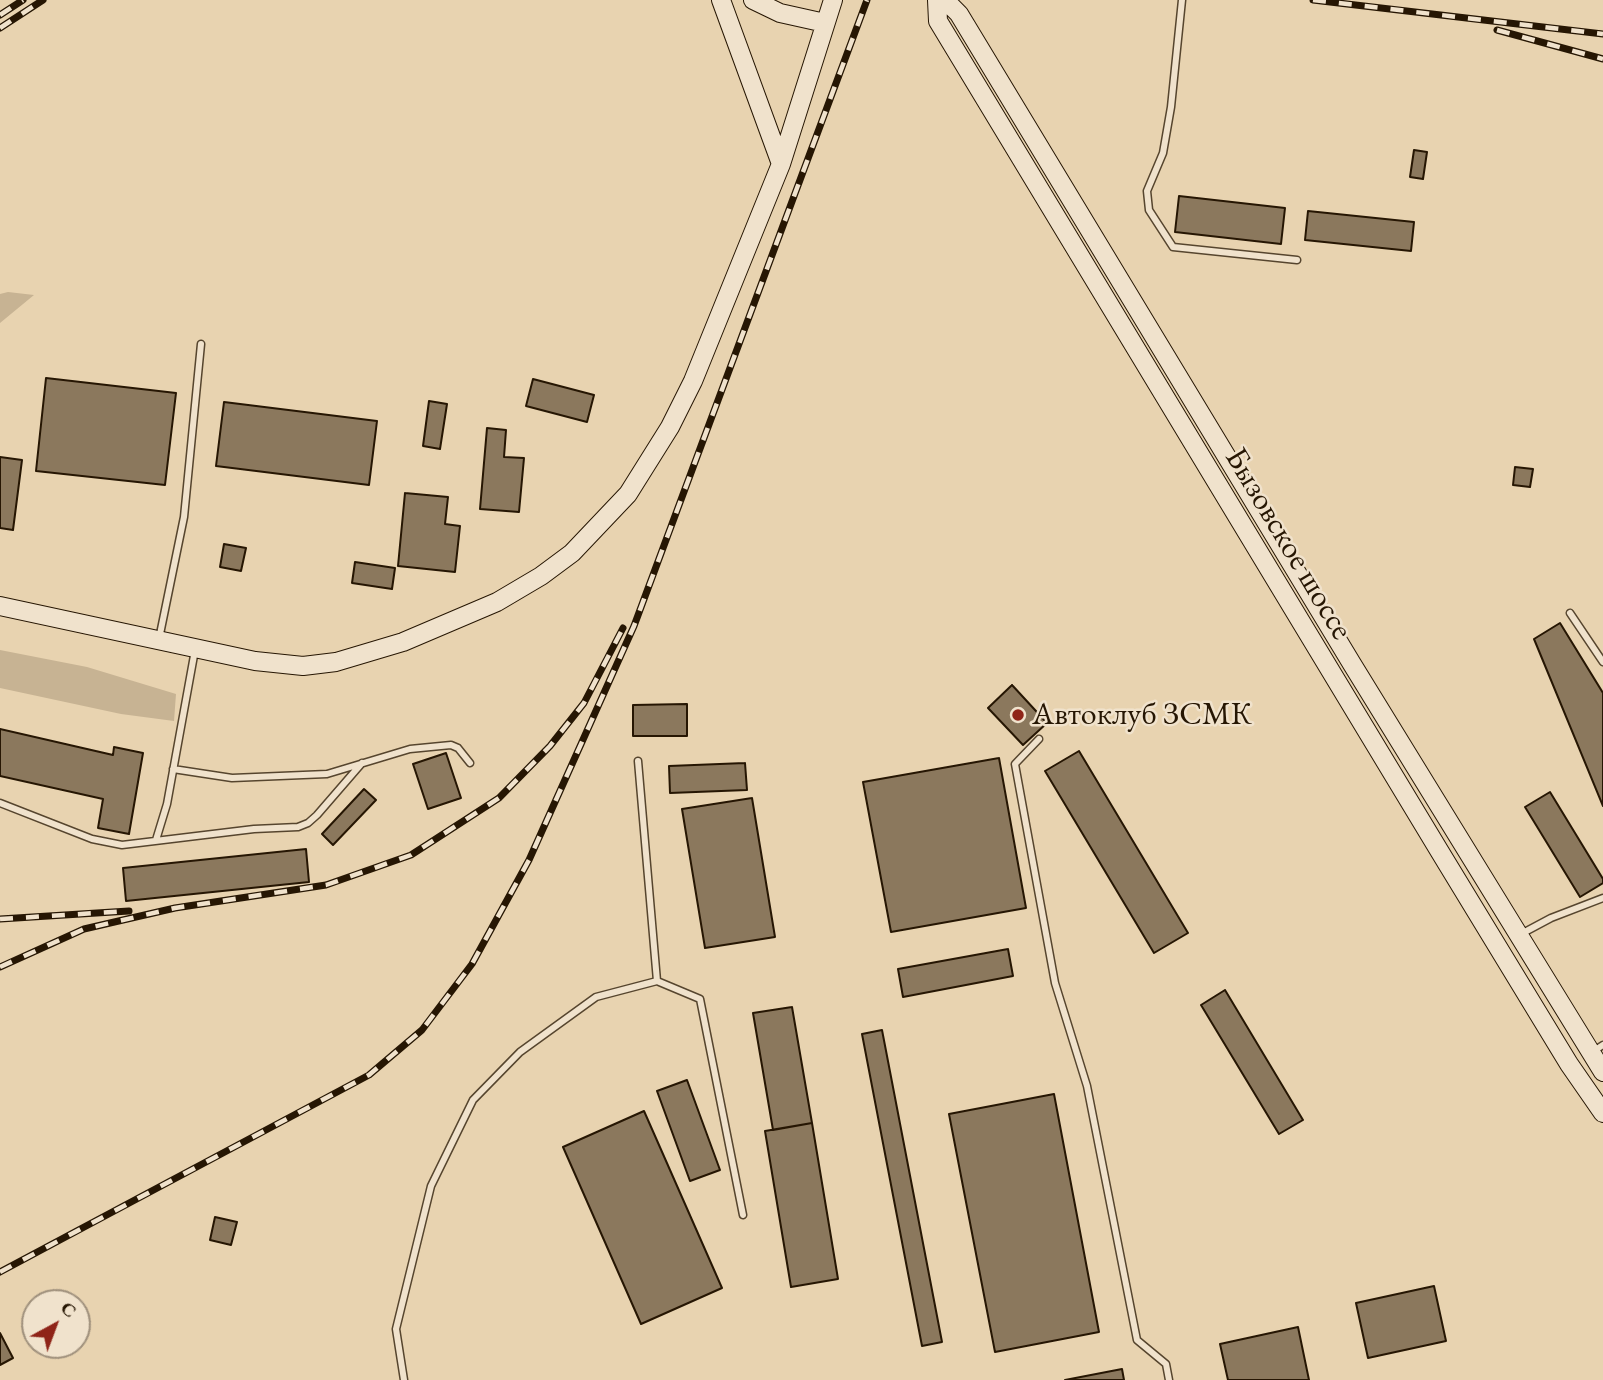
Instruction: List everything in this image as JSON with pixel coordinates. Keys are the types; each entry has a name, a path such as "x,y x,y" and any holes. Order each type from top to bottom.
{"main road":[{"path":"721,0 781,164"},
{"path":"753,0 780,13 825,23"},
{"path":"0,606 196,648 283,665 303,666 336,662 403,642 469,615 513,594 572,553 628,494 670,427 693,381 781,164 833,0"},
{"name":"Бызовское шоссе","path":"937,0 938,21 1425,829 1569,1063 1603,1113"},
{"name":"Бызовское шоссе","path":"945,0 958,14 1520,935 1597,1049 1603,1072"}],"lane":[{"path":"1182,0 1171,107 1163,153 1147,191 1149,210 1173,247 1297,260"},
{"path":"159,640 184,517 201,344"},
{"path":"1570,613 1603,662"},
{"path":"156,840 167,804 196,648"},
{"path":"1039,739 1015,764 1055,983 1087,1086 1137,1340 1166,1364 1169,1380"},
{"path":"173,769 232,778 327,774 410,749 451,745 458,748 470,763"},
{"path":"638,761 657,981"},
{"path":"0,803 92,839 122,845 254,829 298,827 317,815 362,764"},
{"path":"1520,935 1551,918 1603,898"},
{"path":"404,1380 396,1329 431,1186 473,1100 520,1052 596,997 657,981 700,999 743,1215"}],"shaded area":[{"path":"8,292 34,295 0,323 0,294"},
{"path":"0,650 87,667 176,694 174,721 121,714 0,688"}],"building":[{"path":"1414,150 1427,152 1423,179 1410,177"},
{"path":"1179,196 1285,208 1281,244 1175,232"},
{"path":"1308,211 1414,222 1411,251 1305,240"},
{"path":"46,378 176,393 165,485 36,471"},
{"path":"533,379 594,395 587,422 526,406"},
{"path":"429,401 447,404 440,449 423,446"},
{"path":"224,402 377,421 369,485 216,466"},
{"path":"487,428 506,430 504,457 524,458 519,512 480,509"},
{"path":"0,457 22,460 13,530 0,528"},
{"path":"1515,467 1533,469 1530,487 1513,485"},
{"path":"405,493 448,497 445,524 460,526 455,572 398,566"},
{"path":"224,544 246,548 241,571 220,567"},
{"path":"355,562 395,568 392,589 352,583"},
{"path":"1560,623 1603,693 1603,806 1534,639"},
{"name":"Автоклуб ЗСМК","path":"1012,685 1047,723 1023,745 988,708"},
{"path":"687,704 687,736 633,736 633,705"},
{"path":"0,729 113,755 114,747 143,753 129,834 98,828 103,799 0,776"},
{"path":"1079,751 1188,933 1154,953 1045,771"},
{"path":"446,753 461,798 428,809 413,764"},
{"path":"999,758 1026,908 891,932 863,782"},
{"path":"745,763 747,790 670,793 669,766"},
{"path":"364,789 376,800 333,845 322,834"},
{"path":"1550,792 1603,879 1603,883 1580,897 1525,807"},
{"path":"752,798 775,937 705,948 682,809"},
{"path":"306,849 309,882 126,901 123,868"},
{"path":"1008,949 1013,976 903,997 898,969"},
{"path":"1225,990 1303,1120 1279,1134 1201,1005"},
{"path":"792,1007 812,1123 773,1130 753,1013"},
{"path":"882,1030 942,1342 922,1346 862,1034"},
{"path":"687,1080 720,1170 690,1181 657,1091"},
{"path":"1054,1094 1099,1332 995,1352 949,1114"},
{"path":"644,1111 722,1288 641,1324 563,1147"},
{"path":"812,1123 838,1279 791,1287 765,1131"},
{"path":"215,1217 237,1222 231,1245 210,1240"},
{"path":"1434,1286 1446,1341 1368,1358 1356,1303"},
{"path":"1298,1327 1309,1380 1228,1380 1220,1344"},
{"path":"0,1333 13,1358 0,1365"},
{"path":"1122,1369 1124,1380 1065,1380"}],"railway":[{"path":"0,15 23,0"},
{"path":"0,28 43,0"},
{"path":"0,1272 369,1075 422,1030 472,964 529,860 634,626 867,0"},
{"path":"1313,0 1603,34"},
{"path":"1497,30 1603,59"},
{"path":"0,967 84,929 175,908 326,885 411,855 499,798 550,746 584,703 623,628"},
{"path":"0,919 129,911"}],"place":[{"name":"Автоклуб ЗСМК","path":"1018,715"}]}
